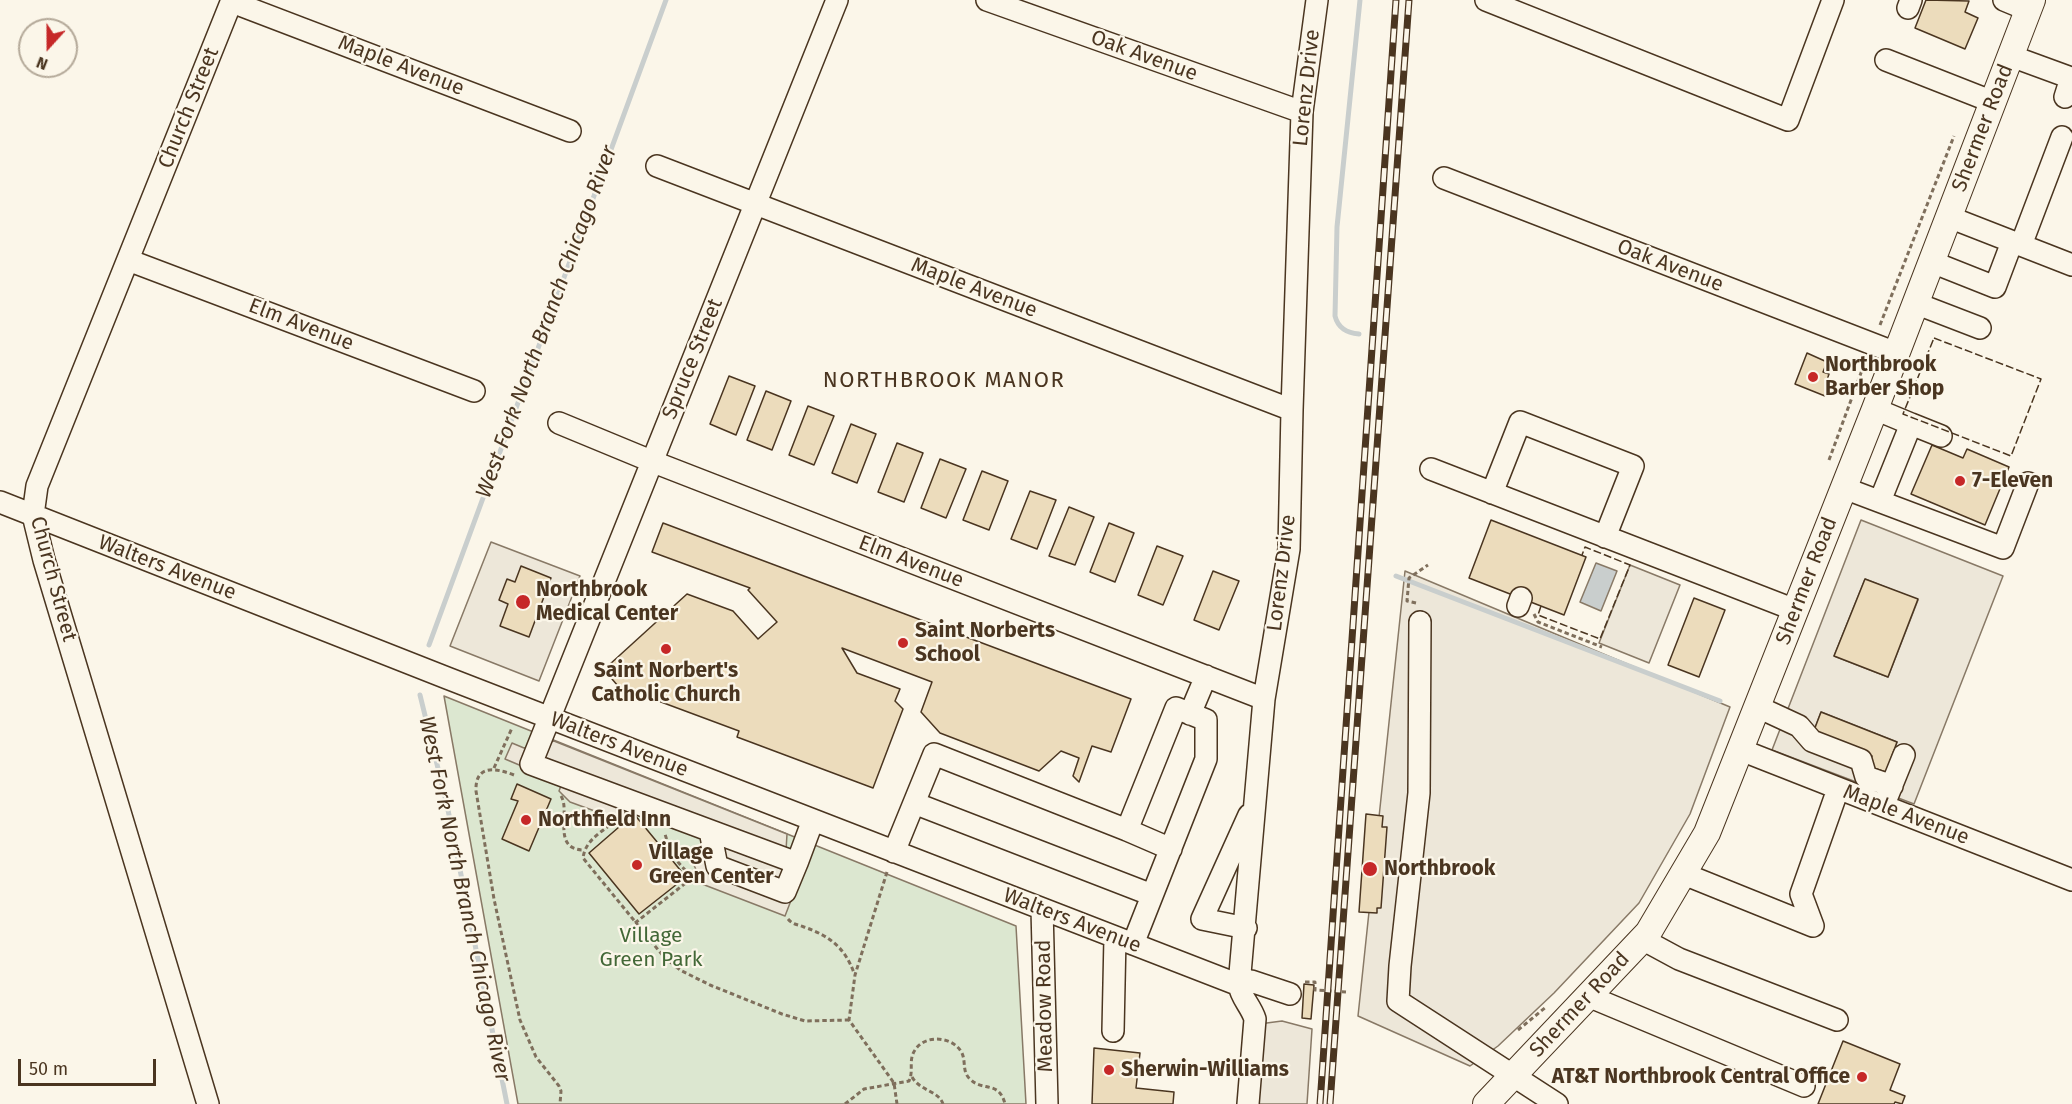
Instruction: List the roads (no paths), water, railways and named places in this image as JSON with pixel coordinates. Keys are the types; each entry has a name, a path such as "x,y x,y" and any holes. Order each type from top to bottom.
{"main road":[{"name":"Shermer Road","path":"1486,1104 1648,933 1707,833 1875,409 2030,5"}],"street":[{"name":"Spruce Street","path":"710,831 531,764 837,0"},
{"name":"Oak Avenue","path":"987,0 1302,112"},
{"name":"Lorenz Drive","path":"1239,985 1246,928 1264,699 1289,549 1302,112 1317,0"},
{"path":"1486,0 1788,120 1833,0"},
{"path":"2004,0 2030,5"},
{"name":"Maple Avenue","path":"232,1 570,131"},
{"name":"Church Street","path":"208,1104 44,561 33,515 38,486 232,1"},
{"path":"2011,56 2071,78 2065,97"},
{"path":"1886,60 1993,102"},
{"path":"1932,262 1995,287 2062,137"},
{"name":"Maple Avenue","path":"657,166 1292,410"},
{"name":"Oak Avenue","path":"1444,178 1896,353"},
{"path":"1949,217 2072,265"},
{"name":"Elm Avenue","path":"128,260 474,391"},
{"path":"1916,303 1980,328"},
{"path":"1875,409 1941,436"},
{"path":"1492,493 1520,422 1623,462 1633,466 1605,537"},
{"name":"Elm Avenue","path":"559,423 651,461 1264,699"},
{"path":"1880,501 1911,424"},
{"path":"1431,470 1796,610"},
{"path":"1844,488 2003,548 2028,483"},
{"name":"Walters Avenue","path":"0,502 548,718 1239,985 1251,981 1295,988"},
{"path":"1420,622 1419,793 1398,1001 1557,1104"},
{"path":"1190,714 1206,676"},
{"path":"1758,707 1800,726 1812,741 1861,760 1866,777 1892,786"},
{"path":"1113,1031 1124,941 1152,895 1206,759 1206,720 1176,708 1127,830"},
{"name":"Maple Avenue","path":"1741,750 2072,880"},
{"path":"894,852 934,754 1171,849"},
{"path":"1883,806 1904,755"},
{"path":"1684,874 1813,926 1801,894 1838,789"},
{"path":"1246,928 1202,919 1256,800"},
{"path":"914,803 1152,895"},
{"path":"710,831 717,866 785,892 813,820"},
{"path":"710,831 797,863"},
{"name":"Meadow Road","path":"1042,909 1047,1104"},
{"path":"1642,939 1679,959 1837,1020"},
{"path":"1239,985 1240,994 1252,1007 1255,1019 1248,1104"},
{"path":"1588,996 1804,1086"}],"waterway":[{"name":"West Fork North Branch Chicago River","path":"429,645 666,0"},
{"path":"1359,334 1344,329 1338,324 1335,316 1337,227 1360,0"},
{"path":"1396,576 1720,701"},
{"name":"West Fork North Branch Chicago River","path":"420,695 447,805 507,1104"}],"railway":[{"path":"1320,1104 1396,0"},
{"path":"1330,1104 1409,0"}],"place":[{"name":"Northbrook Barber Shop","path":"1813,377"},
{"name":"7-Eleven","path":"1960,481"},
{"name":"Northbrook Medical Center","path":"523,602"},
{"name":"Saint Norberts School","path":"903,643"},
{"name":"Saint Norbert's Catholic Church","path":"666,649"},
{"name":"Northfield Inn","path":"526,820"},
{"name":"Village Green Center","path":"637,865"},
{"name":"Northbrook","path":"1370,869"},
{"name":"Sherwin-Williams","path":"1109,1070"},
{"name":"AT&T Northbrook Central Office","path":"1862,1077"}],"district":[{"name":"NORTHBROOK MANOR","path":"944,381"}],"park label":[{"name":"Village Green Park","path":"651,948"}]}
